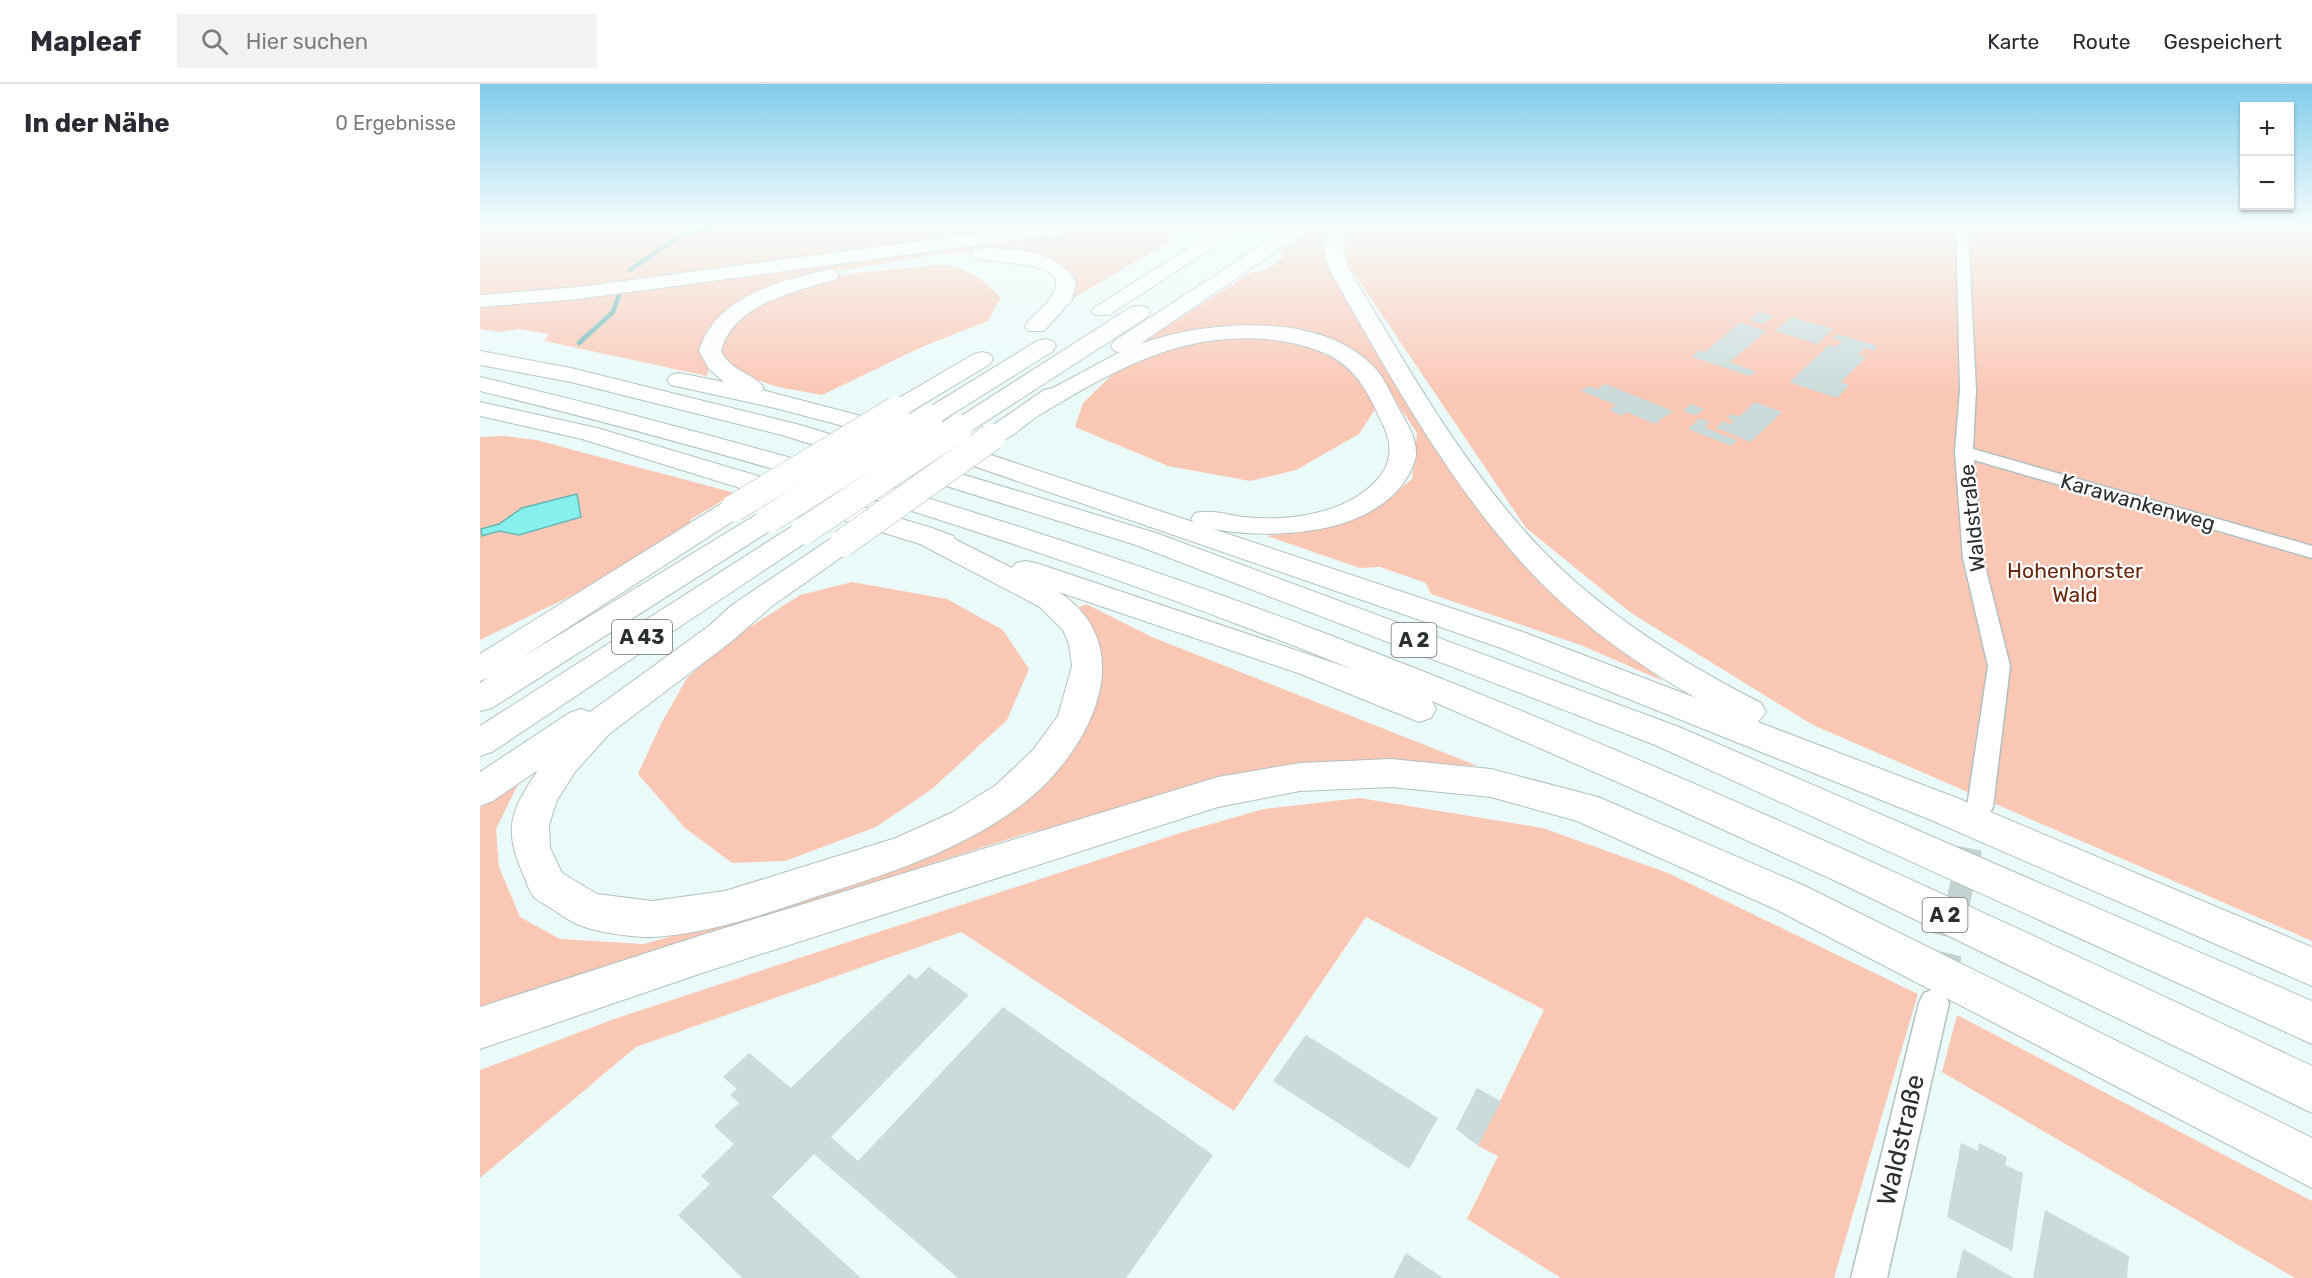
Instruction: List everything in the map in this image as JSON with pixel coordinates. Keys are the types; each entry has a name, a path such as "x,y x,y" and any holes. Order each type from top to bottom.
{"highway":[{"path":"480,301 578,293 662,282"},
{"path":"778,401 733,379 715,364 710,351 718,329 731,316 778,292 808,282"},
{"path":"1036,326 1055,309 1064,294 1066,282"},
{"path":"1108,284 1112,282"},
{"path":"1081,324 1148,282"},
{"name":"A 43","path":"480,743 1184,282"},
{"path":"480,790 761,600 1138,335 1219,282"},
{"path":"1346,282 1451,450 1512,533 1557,580 1647,653 1717,696 2312,967"},
{"path":"480,669 615,581 1088,296"},
{"path":"1034,408 1141,352 1185,338 1252,331 1314,342 1344,354 1365,370 1403,439 1403,458 1394,480 1372,499 1338,515 1298,524 1249,526 1205,519 1106,489 1048,481"},
{"name":"A 43","path":"480,699 1060,337"},
{"path":"480,339 778,401 913,437 1512,640 1962,808"},
{"name":"A 2","path":"480,358 572,375 791,430 1146,539 1667,736 2312,1023"},
{"name":"A 2","path":"480,384 563,402 753,453 954,513 1107,565 1310,640 1576,748 1781,839 2312,1090"},
{"path":"480,409 567,427 922,534 1309,665 1507,744 1576,748"},
{"path":"480,430 533,431 677,459"},
{"path":"761,600 720,634 597,725 562,762 540,797 530,825 531,848 548,885 590,911 652,920 724,909 906,851 964,824 1009,795 1046,760 1074,720 1088,666 1085,644 1076,625 1051,600 922,534"},
{"path":"480,646 532,625 615,581"},
{"path":"480,1028 702,954 1218,792 1300,777 1391,773 1491,783 1585,808 1686,850 1802,903 2312,1164"}],"street":[{"name":"Waldstraße","path":"1962,808 1999,666 1973,558 1964,452 1968,390 1964,282"},
{"name":"Karawankenweg","path":"1964,452 2312,552"},
{"name":"Waldstraße","path":"1869,1278 1934,1003"}],"green space":[{"path":"480,282 635,282 480,298"},
{"path":"696,282 805,282 743,304 709,366 707,376 545,341 548,334 518,329 500,332 480,329 480,307 577,298"},
{"path":"818,282 983,282 1001,298 988,321 924,346 822,395 778,387 751,378 731,367 722,352 724,336 730,327 765,302"},
{"path":"1073,282 1101,282 1070,300 1075,290"},
{"path":"1236,282 1346,282 1442,452 1497,533 1550,588 1663,681 1583,646 1431,594 1426,583 1380,567 1360,568 1267,536 1340,524 1375,507 1412,479 1417,433 1374,369 1280,329 1123,355"},
{"name":"Hohenhorster Wald","path":"1360,282 2312,282 2312,941 1813,725 1631,613 1526,528"},
{"path":"1243,336 1313,347 1339,359 1350,368 1376,408 1359,434 1296,470 1250,481 1168,466 1075,427 1083,403 1116,371 1173,346"},
{"path":"503,436 536,440 735,493 690,520 692,524 575,594 480,640 480,437"},
{"path":"852,582 947,599 1003,630 1029,669 1007,720 932,789 876,827 785,861 732,863 685,828 638,774 662,722 687,678 728,641 800,595"},
{"path":"1086,604 1152,637 1478,766 1375,759 1250,776 1111,814 1024,834 480,1009 480,808 520,780 496,829 499,867 520,917 560,939 644,944 806,898 912,862 1097,695 1101,669 1100,649 1093,630 1079,607"},
{"path":"1360,798 1543,828 1668,873 1918,994 1834,1278 1561,1278 1467,1219 1498,1156 1478,1146 1544,1010 1366,917 1234,1111 961,932 636,1047 480,1178 480,1070 614,1019 1183,832 1264,809"},
{"path":"1957,1015 2312,1201 2312,1278 2295,1278 1942,1072"}],"water":[{"path":"577,494 581,517 519,535 499,531 482,536 481,529 499,524 522,508"}],"building":[{"path":"1759,311 1773,316 1763,324 1749,320"},
{"path":"1791,317 1833,329 1818,344 1775,331"},
{"path":"1740,322 1766,331 1730,362 1755,371 1750,376 1692,357 1699,350 1705,352"},
{"path":"1837,334 1878,346 1874,351 1865,348 1858,355 1866,357 1841,382 1849,385 1837,398 1789,382 1829,345 1835,347 1842,341 1832,338"},
{"path":"1605,384 1673,411 1655,424 1626,412 1622,416 1609,410 1616,405 1581,391 1589,386 1597,389"},
{"path":"1755,402 1782,412 1751,442 1716,428 1723,421 1731,424 1734,421 1727,418 1732,414 1739,417"},
{"path":"1691,404 1704,409 1696,415 1683,411"},
{"path":"1700,418 1709,422 1705,426 1708,429 1737,440 1731,446 1688,429"},
{"path":"929,967 969,995 831,1137 858,1161 1003,1007 1213,1155 1126,1278 958,1278 814,1154 772,1197 861,1278 742,1278 678,1215 710,1184 701,1176 734,1144 714,1126 739,1103 730,1095 737,1089 723,1077 749,1053 791,1088 909,974 916,979"},
{"path":"1306,1035 1438,1118 1409,1169 1273,1081"},
{"path":"1477,1088 1501,1101 1478,1146 1456,1129"},
{"path":"1961,1143 1978,1151 1979,1143 2007,1157 2005,1165 2023,1173 2012,1251 1947,1217"},
{"path":"2045,1210 2129,1256 2127,1278 2033,1278"},
{"path":"1963,1249 2014,1278 1956,1278"},
{"path":"1406,1253 1443,1278 1393,1278"}],"waterway":[{"path":"579,343 613,312 619,295"}],"tunnel":[{"path":"1957,907 1979,809"},
{"path":"1939,984 1957,905"}]}
